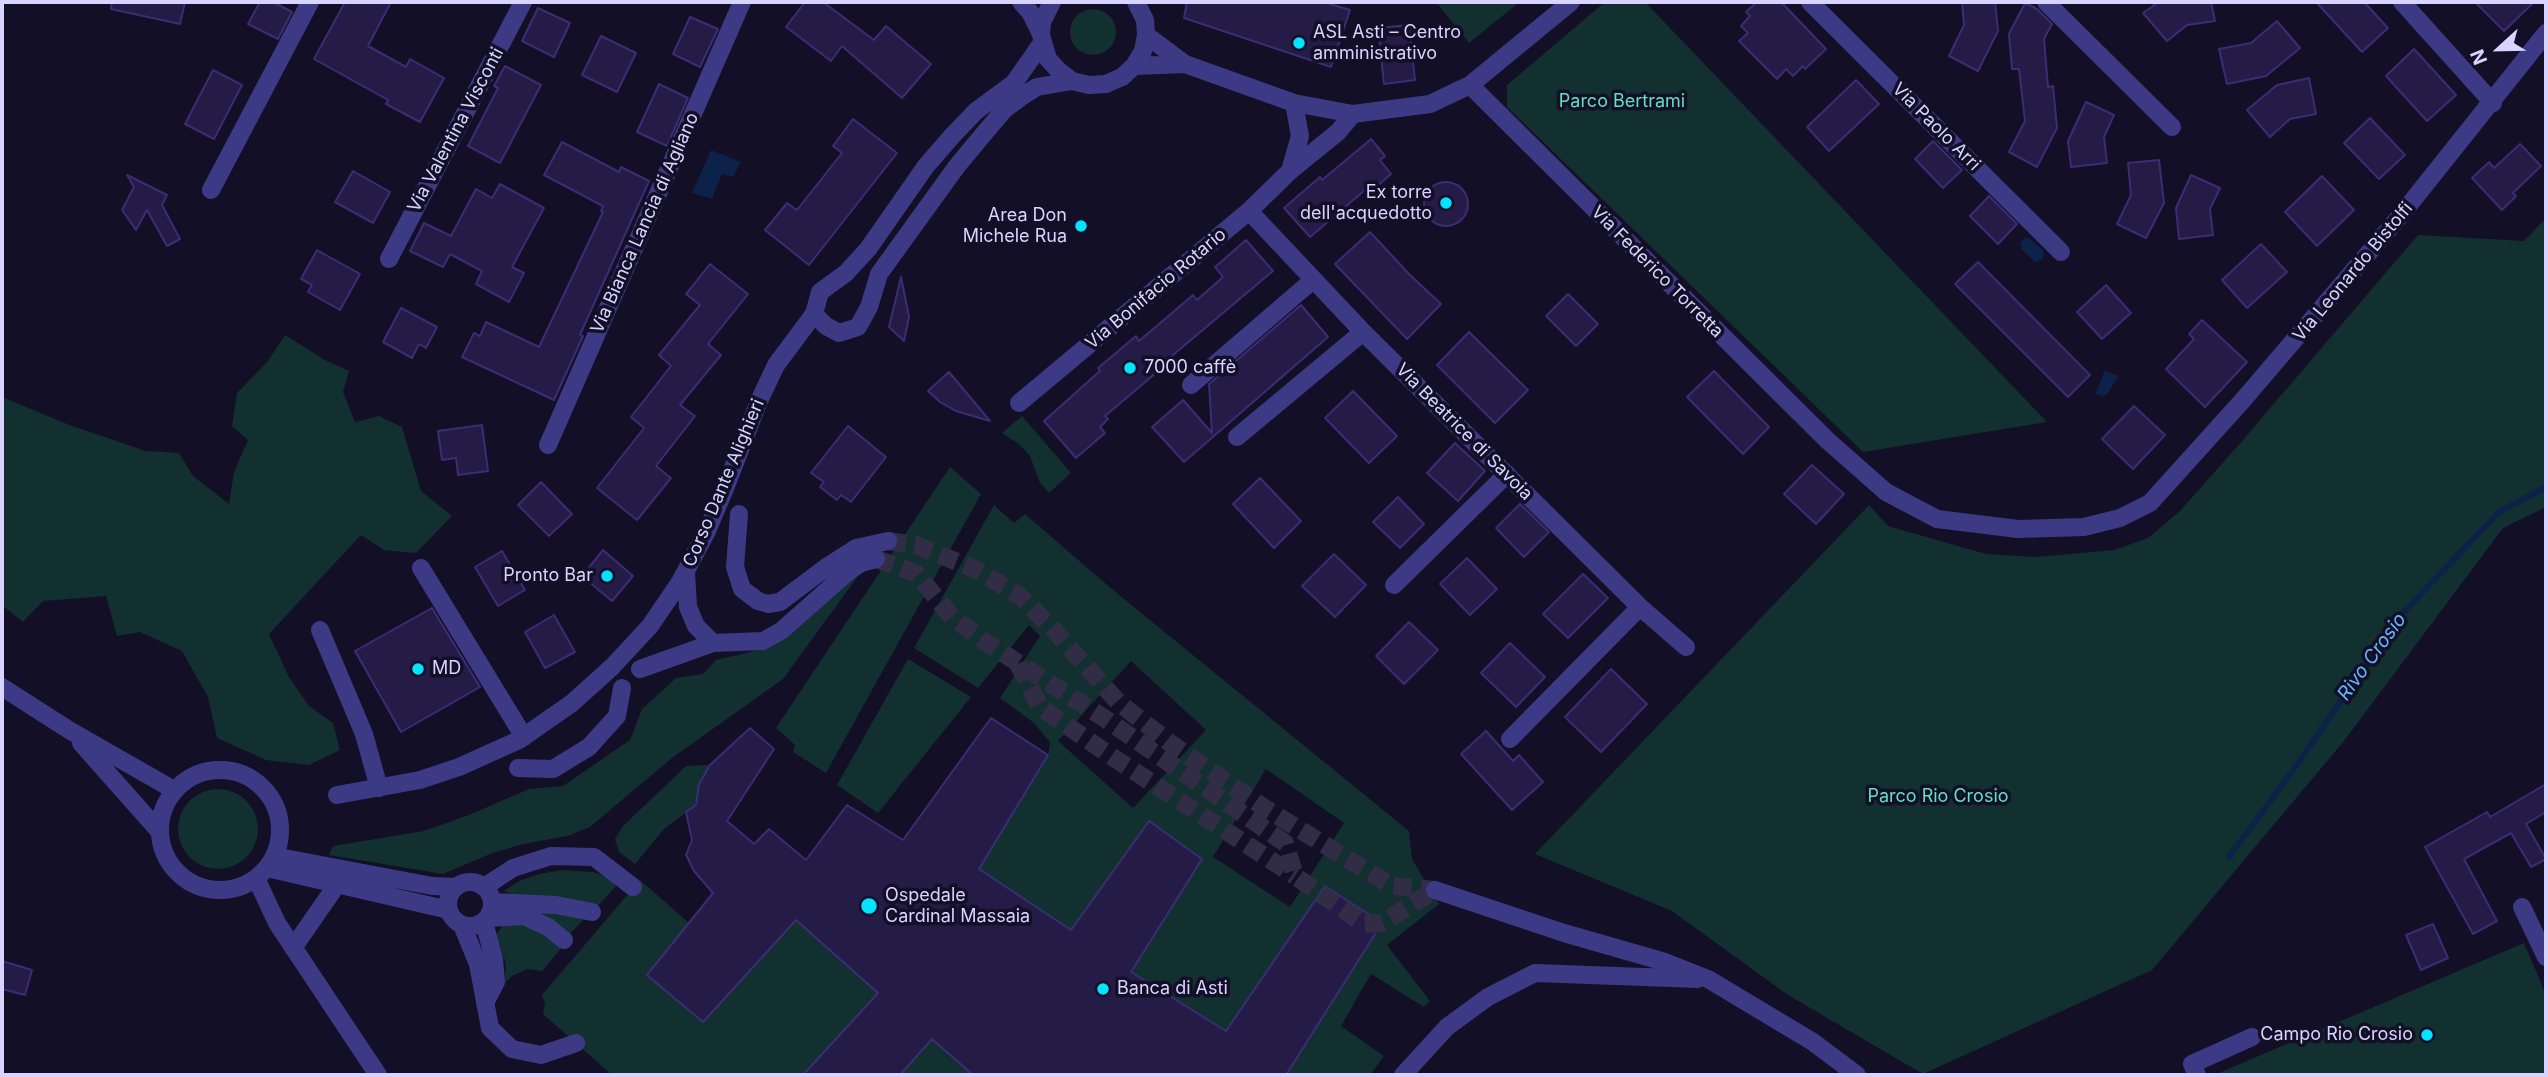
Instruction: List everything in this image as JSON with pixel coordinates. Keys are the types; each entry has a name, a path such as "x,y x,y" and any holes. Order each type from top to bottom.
{"street":[{"path":"211,190 310,2"},
{"name":"Via Valentina Visconti","path":"389,259 523,2"},
{"name":"Via Bianca Lancia di Agliano","path":"548,445 741,2"},
{"path":"1021,2 1030,12 1053,65 1072,80 1089,85 1106,84 1122,77 1135,66 1143,51 1146,35 1145,20 1136,2"},
{"name":"Corso Dante Alighieri","path":"337,795 420,780 459,767 524,737 572,703 612,667 650,626 686,572 707,531 741,442 776,365 814,314 820,292 846,273 868,249 926,166 952,135 976,111 1014,83 1042,39 1042,22 1052,2"},
{"path":"1146,35 1185,64 1294,103 1353,114 1430,104 1470,85 1571,2"},
{"name":"Via Paolo Arri","path":"1810,2 2061,252"},
{"path":"2046,2 2172,127"},
{"path":"2402,2 2493,103"},
{"name":"Via Leonardo Bistolfi","path":"2150,503 2243,400 2401,215 2493,103 2546,33"},
{"path":"1135,66 1185,64"},
{"path":"814,314 826,326 839,333 858,327 869,306 879,274 957,166 1005,108 1037,87 1072,80"},
{"name":"Via Federico Torretta","path":"1470,85 1845,458 1886,492 1937,519 2018,529 2084,527 2120,518 2150,503"},
{"path":"1290,171 1300,135 1294,103"},
{"name":"Via Bonifacio Rotario","path":"1019,403 1249,211 1290,171 1338,132 1353,114"},
{"name":"Via Beatrice di Savoia","path":"1249,211 1363,332 1640,607 1686,647"},
{"path":"1191,385 1313,280"},
{"path":"1237,437 1363,332"},
{"path":"1394,584 1507,474"},
{"path":"739,514 735,567 741,589 758,601 768,604 780,602 856,548 888,541"},
{"path":"640,669 713,643 763,641 792,622 849,571 861,563 876,559"},
{"path":"421,568 524,737"},
{"path":"686,572 688,607 696,626 713,643"},
{"path":"1510,739 1640,607"},
{"path":"320,630 364,734 379,788"},
{"path":"2,687 69,730 174,790"},
{"path":"518,768 553,769 589,747 617,716 622,688"},
{"path":"69,730 159,831"},
{"path":"214,771 241,774 257,782 269,796 280,825 279,841 266,868 238,888 218,890 198,886 182,877 170,864 162,848 159,831 161,816 174,790 188,778 214,771"},
{"path":"462,925 477,926 513,868 551,856 594,857 634,887"},
{"path":"266,868 449,910"},
{"path":"266,868 432,886 456,887 470,882 487,907 494,959 495,982 485,1003"},
{"path":"266,868 277,923 379,1075"},
{"path":"293,948 336,886"},
{"path":"456,887 449,897 449,910 451,916 462,925 478,964 490,1028 512,1049 541,1055 576,1043"},
{"path":"1435,890 1564,933 1665,962 1709,979 1803,1036 1857,1075"},
{"path":"487,907 556,905 592,912"},
{"path":"487,907 524,916 548,927 564,940"},
{"path":"2522,907 2546,957"},
{"path":"1403,1075 1447,1027 1488,997 1535,973 1709,979"},
{"path":"2197,1075 2192,1064 2252,1037"}],"green space":[{"path":"1436,2 1516,2 1517,4 1469,43"},
{"name":"Parco Bertrami","path":"1605,2 1645,2 2047,422 1863,452 1507,107 1507,85"},
{"path":"1093,9 1109,16 1116,32 1109,48 1093,55 1077,48 1070,32 1077,16"},
{"name":"Parco Rio Crosio","path":"2546,218 2546,507 2503,528 2344,741 2152,970 1923,1074 1788,995 1672,911 1535,854 1869,505 1888,526 1986,554 2037,557 2114,550 2148,538 2180,511 2418,235 2524,241"},
{"path":"285,335 325,360 349,371 343,392 355,422 379,416 402,427 421,491 452,516 416,553 384,550 361,535 269,634 289,677 309,706 333,723 340,750 309,765 266,760 217,738 208,697 182,651 140,632 117,636 106,596 43,601 23,622 2,605 2,397 72,426 146,451 179,453 193,476 229,504 234,472 248,440 232,426 237,393 268,361"},
{"path":"1022,416 1071,473 1049,493 1040,483 1030,456 1019,444 1002,433"},
{"path":"950,467 981,494 826,773 793,752 795,745 776,728"},
{"path":"994,505 1014,523 1025,514 1113,590 1409,831 1412,859 1439,904 1387,945 1430,1001 1424,1007 1371,974 1341,1026 1384,1056 1370,1075 1293,1075 1288,1072 1382,924 1325,886 1226,1031 1131,972 1202,859 1149,822 1071,930 979,869 1048,755 1050,742 1034,723 1000,698 1040,636 1029,625 978,688 914,648","holes":["1131,661 1206,730 1133,808 1058,741","1266,769 1344,823 1290,907 1213,857"]},
{"path":"861,572 783,679 672,758 590,827 568,836 523,844 490,854 443,874 329,855 333,846 424,831 529,789 563,786 630,740 642,709 676,678 703,674 716,660 751,652 785,639"},
{"path":"908,659 971,697 878,813 837,785"},
{"path":"710,765 696,805 664,829 635,864 619,852 615,839 623,826 686,766"},
{"path":"218,789 233,792 246,801 255,814 258,829 255,844 246,857 233,866 218,869 203,866 190,857 181,844 178,829 181,814 190,801 203,792"},
{"path":"562,870 593,872 608,877 616,886 598,906 519,896 504,891 519,881"},
{"path":"640,880 689,923 647,975 702,1022 796,920 878,993 803,1075 612,1075 543,1014 545,1004 542,995"},
{"path":"534,912 587,916 567,937"},
{"path":"531,924 563,946 542,971 527,969 512,976 504,984 506,964 496,935 503,925"},
{"name":"Campo Rio Crosio","path":"2524,943 2546,995 2546,1075 2214,1075"},
{"path":"932,1039 973,1075 900,1075"}],"water":[{"path":"711,150 741,162 733,177 722,174 712,199 692,193"},
{"path":"2025,238 2043,250 2044,256 2041,260 2035,262 2021,249 2020,243"},
{"path":"2105,370 2118,376 2104,396 2095,394"}],"building":[{"path":"112,2 185,2 180,24 111,9"},
{"path":"260,2 273,2 292,12 278,39 248,24"},
{"path":"345,2 391,2 368,46 406,67 410,59 444,78 420,122 386,104 388,100 314,59"},
{"path":"805,2 823,2 874,40 886,26 931,64 902,98 842,46 831,61 786,27"},
{"name":"ASL Asti – Centro amministrativo","path":"1187,2 1323,2 1350,10 1331,67 1184,18"},
{"path":"1757,2 1781,2 1826,49 1805,69 1803,66 1793,76 1786,69 1777,79 1739,41 1748,33 1741,26 1750,16 1746,12"},
{"path":"1962,2 1995,2 1998,31 1978,71 1949,56 1964,25"},
{"path":"2159,2 2211,2 2215,21 2187,25 2167,41 2143,13"},
{"path":"2316,2 2364,2 2388,28 2362,52"},
{"path":"2475,2 2534,2 2504,31"},
{"path":"2025,3 2037,9 2052,24 2044,39 2048,87 2053,86 2057,128 2037,167 2009,152 2025,121 2019,69 2012,69 2009,34"},
{"path":"538,8 570,23 554,57 522,41"},
{"path":"690,17 718,29 700,67 673,54"},
{"path":"2277,21 2300,48 2266,76 2227,84 2219,49 2251,43"},
{"path":"1409,25 1415,80 1384,84 1378,28"},
{"path":"601,36 636,53 617,92 582,75"},
{"path":"2414,49 2456,95 2427,121 2386,76"},
{"path":"505,66 541,85 500,163 468,146 498,88 494,86"},
{"path":"213,70 242,85 214,139 185,124"},
{"path":"2309,78 2316,114 2290,119 2270,137 2247,110 2277,85"},
{"path":"1856,80 1879,104 1829,151 1807,127"},
{"path":"659,84 688,98 667,146 637,132"},
{"path":"2086,102 2114,115 2104,137 2107,163 2071,167 2068,141"},
{"path":"2370,118 2405,155 2379,179 2344,143"},
{"path":"853,119 897,153 809,265 765,230 787,203 797,210 842,153 833,146"},
{"path":"1371,139 1385,156 1380,160 1391,174 1368,194 1365,190 1310,237 1284,208"},
{"path":"1933,141 1962,170 1943,188 1915,159"},
{"path":"562,142 619,172 621,167 649,181 554,400 462,357 474,333 480,336 486,322 539,347 603,212 603,206 544,175"},
{"path":"2520,144 2541,166 2513,193 2516,196 2502,210 2472,178 2489,162 2494,168"},
{"path":"2159,160 2164,203 2146,238 2117,224 2131,195 2128,163"},
{"path":"353,171 390,192 373,223 335,202"},
{"path":"127,175 167,195 162,205 180,239 167,246 147,210 136,230 122,210 134,187"},
{"path":"2191,175 2220,188 2210,209 2213,235 2179,239 2176,208"},
{"path":"2322,176 2354,210 2317,246 2285,212"},
{"name":"Ex torre dell'acquedotto","path":"1446,182 1462,188 1468,204 1462,220 1446,226 1430,220 1424,204 1430,188"},
{"path":"500,184 544,208 512,267 524,273 509,302 476,284 482,271 450,254 443,267 410,251 424,223 451,236 476,189 492,198"},
{"path":"1989,196 2017,224 1998,244 1970,216"},
{"path":"1370,232 1441,304 1407,339 1335,264"},
{"path":"1246,240 1273,271 1105,416 1108,419 1100,427 1105,433 1076,458 1044,421 1100,371 1098,368 1136,336 1139,341 1193,295 1197,300 1223,277 1215,267"},
{"path":"2261,244 2287,272 2247,308 2222,280"},
{"path":"317,250 360,274 340,310 308,292 312,285 301,279"},
{"path":"1978,262 2090,375 2068,397 1955,284"},
{"path":"710,264 748,294 708,344 721,355 680,405 695,416 656,466 671,478 637,520 597,488 644,428 631,417 671,366 659,355 700,305 686,294"},
{"path":"901,277 909,317 904,341 889,327"},
{"path":"2106,285 2131,313 2102,339 2077,312"},
{"path":"1568,294 1598,324 1576,346 1546,316"},
{"path":"1301,305 1328,337 1184,462 1152,427 1183,400 1212,433 1209,384"},
{"path":"401,308 437,327 426,348 419,344 412,358 383,342"},
{"path":"2202,320 2247,362 2205,407 2166,369 2194,339 2189,334"},
{"path":"1469,332 1528,390 1495,423 1437,365"},
{"path":"1714,371 1769,427 1743,454 1687,397"},
{"path":"949,372 990,421 956,411 928,391"},
{"path":"1353,391 1397,436 1369,463 1325,418"},
{"path":"2134,406 2165,435 2133,469 2102,439"},
{"path":"482,425 488,471 458,475 456,458 442,460 438,431"},
{"path":"848,426 886,457 851,502 841,495 837,500 820,487 824,482 811,473"},
{"path":"1455,443 1485,471 1458,501 1427,473"},
{"path":"1812,465 1844,494 1816,524 1784,494"},
{"path":"1260,478 1301,521 1274,548 1233,504"},
{"path":"541,482 572,514 549,536 518,505"},
{"path":"1398,497 1424,524 1400,548 1373,522"},
{"path":"1520,504 1549,532 1524,557 1496,528"},
{"name":"Pronto Bar","path":"603,550 633,576 612,601 582,576"},
{"path":"502,551 525,590 498,606 475,567"},
{"path":"1334,554 1366,585 1335,617 1302,586"},
{"path":"1467,558 1497,589 1470,615 1440,584"},
{"path":"1583,574 1608,598 1568,638 1543,614"},
{"name":"MD","path":"432,608 480,687 401,732 355,651"},
{"path":"554,615 575,652 545,668 525,632"},
{"path":"1409,622 1438,650 1404,684 1376,656"},
{"path":"1510,643 1545,677 1516,707 1481,673"},
{"path":"1611,669 1647,704 1601,752 1565,717"},
{"name":"Ospedale Cardinal Massaia","path":"991,718 1048,755 979,869 1071,930 1149,821 1202,859 1131,972 1226,1031 1325,886 1382,923 1286,1075 973,1075 932,1039 900,1075 803,1075 878,993 796,920 703,1022 647,975 713,893 694,871 686,855 692,840 686,812 696,805 699,784 710,765 750,728 774,749 727,821 754,844 769,829 806,860 847,805 903,840"},
{"path":"1486,731 1513,761 1519,755 1543,782 1512,810 1461,754"},
{"path":"2546,784 2546,812 2526,824 2546,859 2531,867 2511,833 2464,859 2497,921 2473,934 2425,847 2487,812 2490,817"},
{"path":"2433,924 2448,958 2421,970 2406,935"},
{"path":"2,961 32,970 25,995 2,989"}],"waterway":[{"name":"Rivo Crosio","path":"2229,857 2400,616 2499,512 2546,487"}],"tunnel":[{"path":"888,541 916,545 977,570 1020,596 1118,702 1170,743 1263,807 1392,886 1435,890"},
{"path":"876,559 916,573 952,617 984,641 1107,720 1285,843 1295,876 1364,924 1382,923 1435,890"},
{"path":"1018,664 1040,707 1295,876"}],"place":[{"name":"ASL Asti – Centro amministrativo","path":"1299,43"},
{"name":"Ex torre dell'acquedotto","path":"1446,203"},
{"name":"Area Don Michele Rua","path":"1081,226"},
{"name":"7000 caffè","path":"1130,368"},
{"name":"Pronto Bar","path":"607,576"},
{"name":"MD","path":"418,669"},
{"name":"Ospedale Cardinal Massaia","path":"869,906"},
{"name":"Banca di Asti","path":"1103,989"},
{"name":"Campo Rio Crosio","path":"2427,1035"}]}
